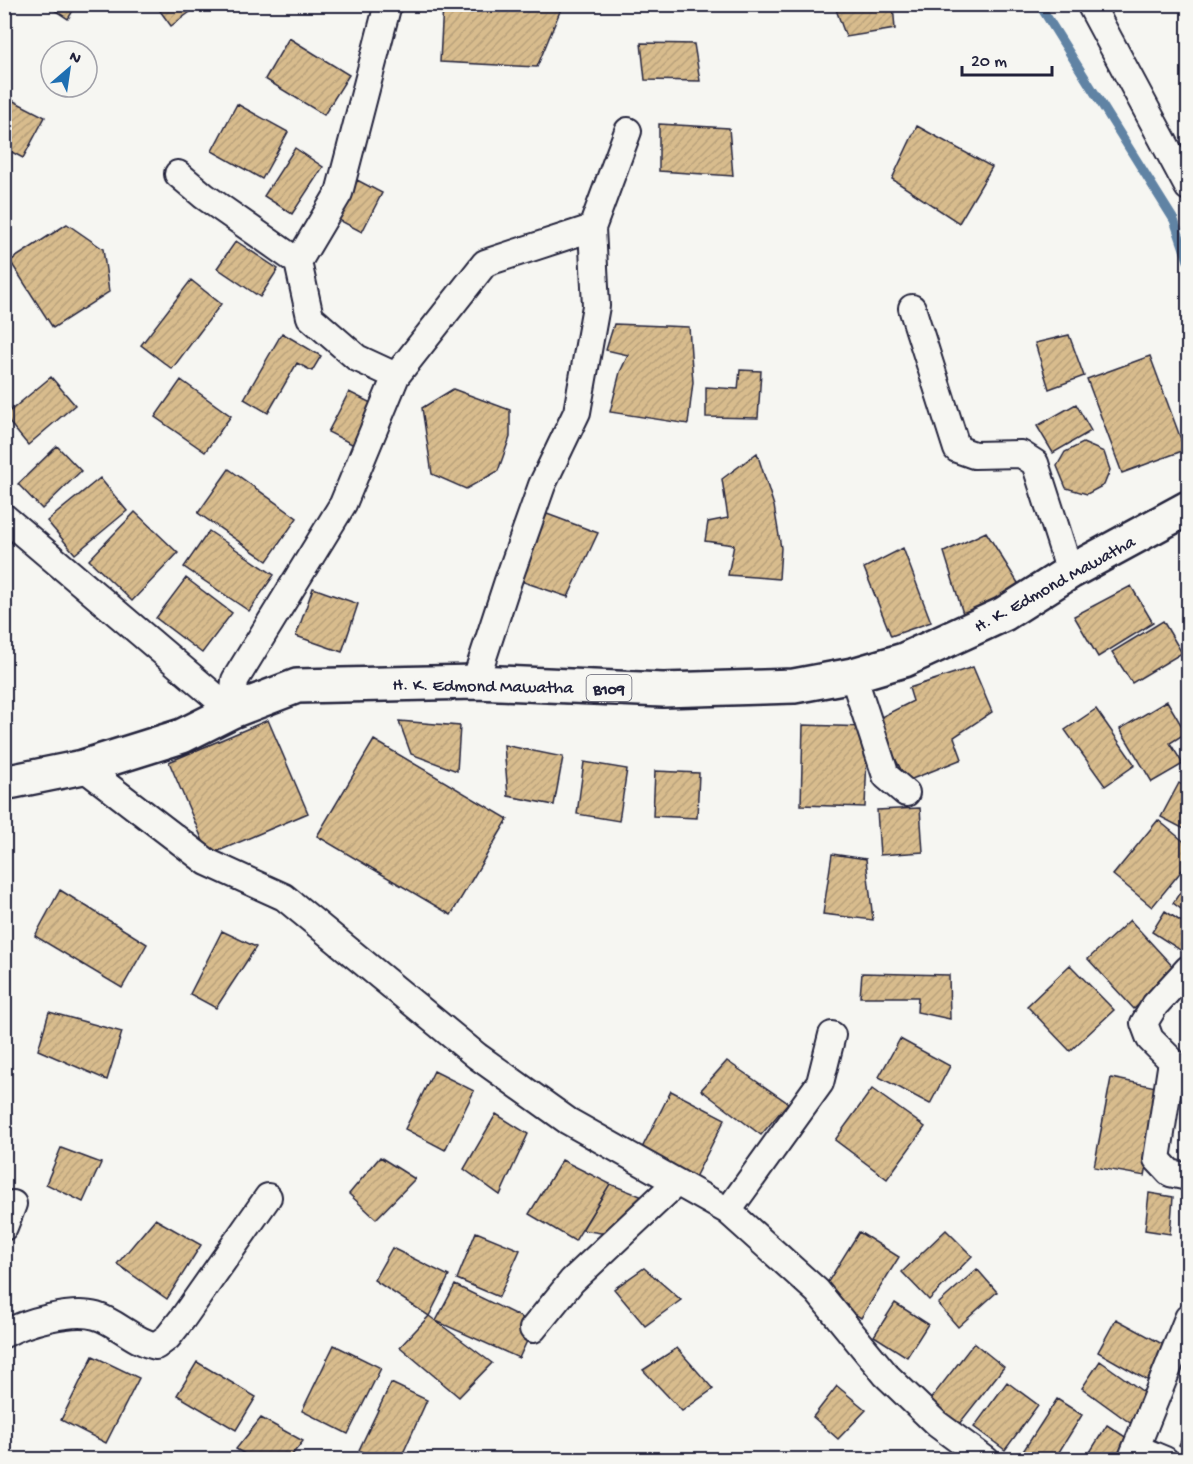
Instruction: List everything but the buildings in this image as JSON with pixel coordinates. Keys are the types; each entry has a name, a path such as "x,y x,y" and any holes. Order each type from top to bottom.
{"main road":[{"name":"H. K. Edmond Mawatha","path":"4,783 83,767 182,736 232,711 297,686 475,682 663,690 794,686 853,675 904,660 1004,614 1070,572 1188,508"}],"street":[{"path":"298,262 339,194 388,4"},
{"path":"1090,4 1188,187"},
{"path":"475,682 507,581 542,484 577,412 596,306 592,228 628,131"},
{"path":"177,174 204,196 298,262 310,317 357,358 396,376"},
{"path":"232,711 235,680 343,504 396,376 485,263 592,228"},
{"path":"912,308 957,449 974,455 1021,454 1035,463 1070,572"},
{"path":"4,517 232,711"},
{"path":"853,675 886,776 906,793"},
{"path":"83,767 207,862 284,897 477,1056 568,1122 728,1211 817,1291 886,1376 937,1424 986,1460"},
{"path":"1188,969 1155,1005 1144,1023 1150,1039 1172,1061 1157,1159 1170,1173 1188,1177"},
{"path":"728,1211 820,1083 832,1035"},
{"path":"533,1329 572,1281 676,1183"},
{"path":"4,1334 15,1328 68,1314 97,1316 142,1343 156,1346 168,1338 268,1197"},
{"path":"1165,1460 1134,1454 1188,1318"}],"waterway":[{"path":"1039,4 1174,220 1188,261"}]}
